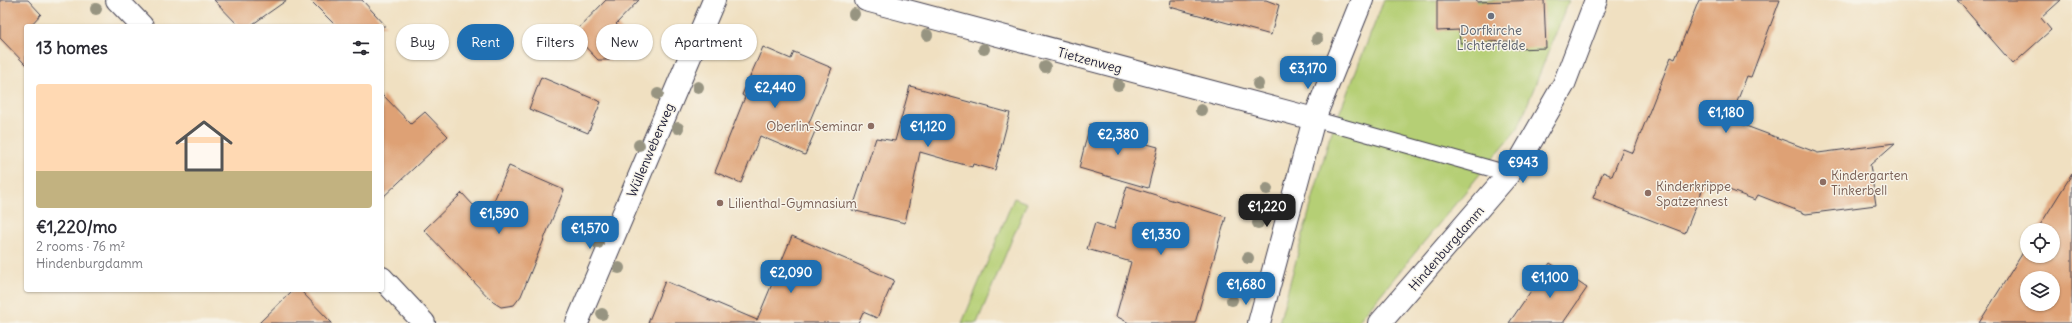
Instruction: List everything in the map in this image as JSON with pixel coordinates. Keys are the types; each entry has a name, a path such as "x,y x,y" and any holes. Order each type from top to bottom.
{"street":[{"path":"117,0 140,24"},
{"name":"Wüllenweberweg","path":"577,323 714,0"},
{"name":"Tietzenweg","path":"866,0 1314,119"},
{"path":"1261,322 1314,119 1362,0"},
{"name":"Hindenburgdamm","path":"1380,323 1510,174 1564,84 1596,0"},
{"path":"384,280 424,323"}],"lane":[{"path":"1314,119 1510,174"}],"green space":[{"path":"1384,0 1569,0 1518,128 1357,323 1279,323 1329,139"},
{"path":"1014,198 1027,203 977,323 962,323"}],"building":[{"path":"0,0 28,0 41,14 32,24 24,24 24,63 0,38"},
{"path":"214,0 287,0 253,24 237,24"},
{"path":"310,0 362,0 386,26 384,26 384,24 334,24"},
{"path":"606,0 639,0 616,24 596,24 596,58 588,50 588,24 583,24"},
{"path":"1171,0 1266,0 1279,5 1271,35 1170,7"},
{"name":"Dorfkirche Lichterfelde","path":"1437,0 1477,0 1477,2 1544,0 1546,48 1514,49 1514,41 1460,43 1459,30 1437,31"},
{"path":"1699,0 1780,0 1751,77 1747,76 1730,120 1818,153 1895,143 1870,165 1876,205 1806,214 1758,195 1755,200 1706,181 1685,233 1593,198 1603,172 1612,176 1623,149 1633,153 1671,57 1675,59"},
{"path":"1957,0 2061,0 2041,18 2051,30 2013,64"},
{"path":"763,47 791,59 794,52 832,68 808,125 816,129 805,155 760,136 741,183 715,172 745,97 742,95"},
{"path":"541,77 601,102 588,133 529,109"},
{"path":"910,86 1010,113 995,170 973,164 972,167 920,152 905,223 852,210 876,138 895,141"},
{"path":"384,96 411,124 425,112 448,136 384,196"},
{"path":"1090,124 1133,136 1132,140 1158,147 1148,188 1079,168"},
{"path":"509,166 564,190 521,296 514,305 501,307 493,302 424,230 462,193 486,219"},
{"path":"2072,174 2072,323 1979,323 2020,257 2020,263 2060,263 2060,223 2041,223"},
{"path":"1127,186 1226,217 1195,323 1129,323 1116,316 1131,262 1087,249 1095,223 1114,229"},
{"path":"792,236 894,280 877,318 863,312 858,323 648,323 665,281 757,320"},
{"path":"1550,263 1587,288 1563,323 1509,323"},
{"path":"291,292 302,292 332,323 259,323"}],"place":[{"name":"Dorfkirche Lichterfelde","path":"1491,16"},
{"name":"Oberlin-Seminar","path":"871,126"},
{"name":"Kindergarten Tinkerbell","path":"1823,182"},
{"name":"Kinderkrippe Spatzennest","path":"1648,193"},
{"name":"Lilienthal-Gymnasium","path":"720,203"}]}
